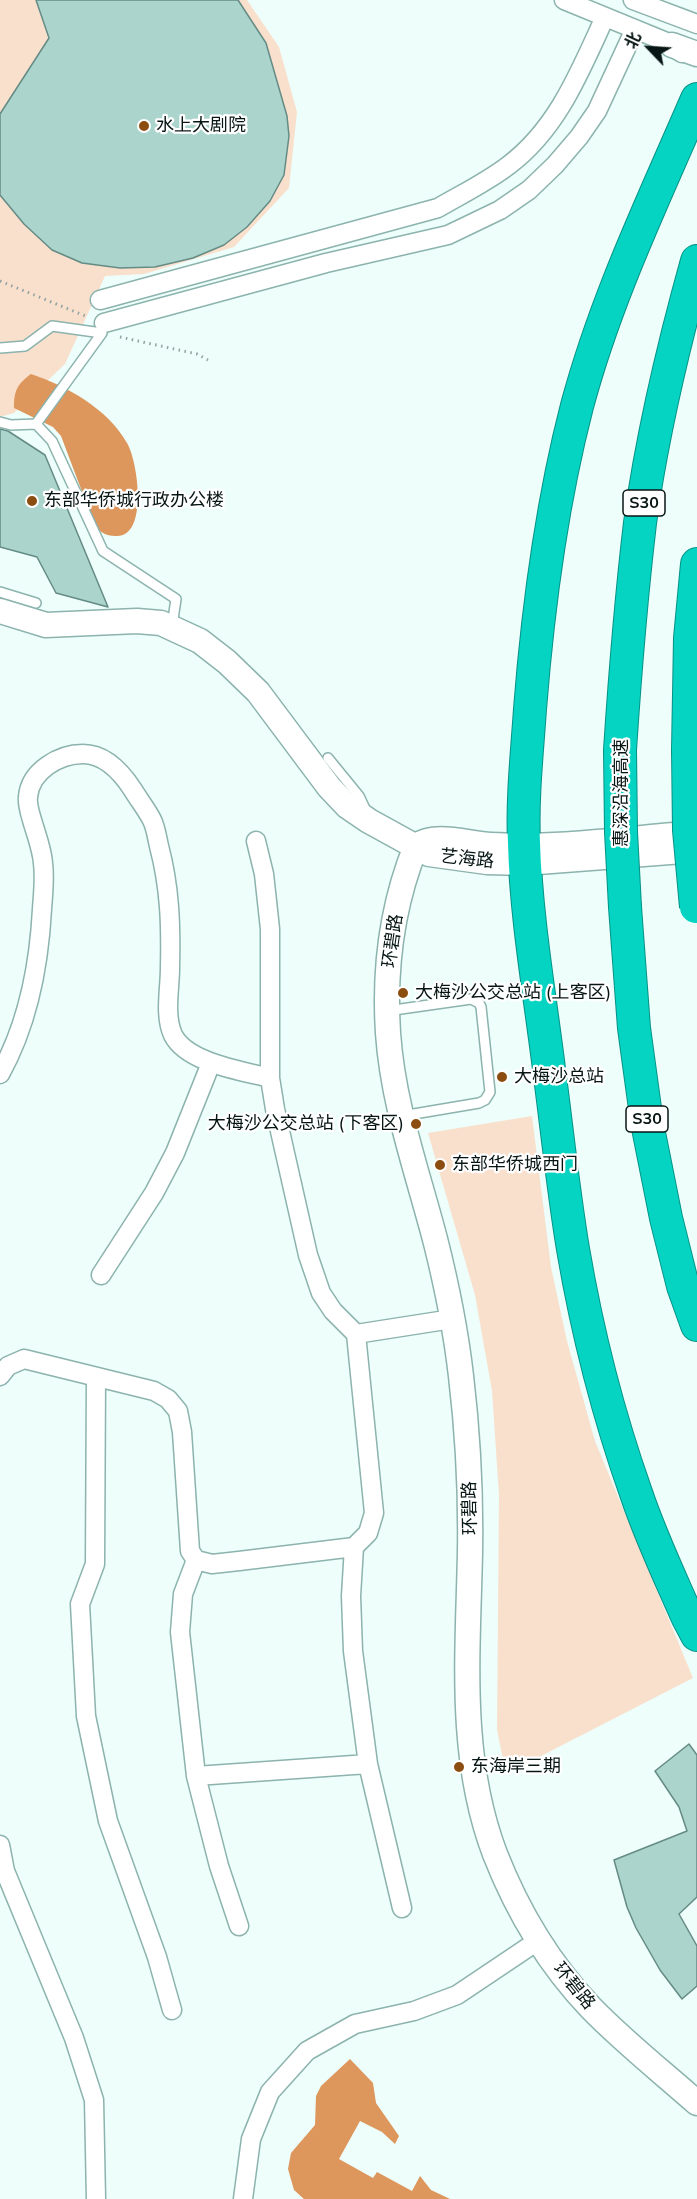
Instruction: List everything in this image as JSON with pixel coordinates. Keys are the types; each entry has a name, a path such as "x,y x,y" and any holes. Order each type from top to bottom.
{"highway":[{"path":"697,99 624,264 609,304 594,348 565,454 548,538 538,613 525,775 524,854 564,1186 581,1289 603,1382 636,1495 678,1596 697,1635"},
{"name":"惠深沿海高速","path":"697,261 659,415 641,521 627,638 620,750 625,908 634,1028 647,1123 680,1275 697,1325"},
{"path":"696,911 689,830 688,750 690,638 697,564"}],"street":[{"path":"564,0 697,54"},
{"path":"633,0 697,24"},
{"path":"100,300 438,208 510,165 532,143 568,96 605,17"},
{"path":"103,328 326,263 448,235 500,210 529,190 579,137 597,111 635,29"},
{"path":"672,45 697,64"},
{"path":"0,611 46,625 149,621 172,626 212,649 243,676 272,710 334,793 347,806 369,821 416,846"},
{"path":"0,1074 26,1013 41,927 43,861 28,798 31,784 38,773 58,759 75,754 90,754 106,761 125,778 153,821 169,890 171,926 168,1017 174,1036 186,1050 211,1062 270,1078"},
{"name":"艺海路","path":"524,854 697,833"},
{"name":"艺海路","path":"416,846 435,839 488,845 524,854 697,850"},
{"path":"0,1376 8,1366 24,1359 154,1391 168,1399 178,1411 182,1432 190,1551 196,1560 212,1564 354,1547 368,1533 374,1513 356,1334 333,1311 321,1293 308,1255 275,1109 270,1078 270,929 264,874 256,841"},
{"name":"环碧路","path":"416,846 405,875 393,927 387,1011 390,1056 400,1116 437,1246 461,1373 469,1465 470,1549 466,1691 471,1757 480,1803 496,1854 520,1911 568,1982 591,2008 697,2103"},
{"path":"101,1275 154,1193 175,1153 211,1062"},
{"path":"356,1334 452,1319"},
{"path":"96,1378 95,1564 80,1604 86,1716 108,1821 157,1957 172,2010"},
{"path":"354,1547 351,1596 353,1651 368,1764 402,1908"},
{"path":"196,1560 183,1594 180,1632 196,1776 219,1866 239,1926"},
{"path":"196,1776 368,1764"},
{"path":"0,1845 4,1871 74,2038 93,2100 96,2199"},
{"path":"243,2199 251,2139 270,2091 307,2051 355,2024 414,2011 457,1995 539,1940"}],"lane":[{"path":"0,348 25,346 52,326 103,328"},
{"path":"36,424 71,378 103,328"},
{"path":"0,422 11,425 36,424 52,441 103,551 176,599 172,626"},
{"path":"0,592 36,603"},
{"path":"328,758 364,803 369,821"},
{"path":"387,1011 471,999 479,1003 481,1007 490,1092 487,1097 479,1103 400,1116"}],"path":[{"path":"0,281 103,328 196,354 208,360"}],"shaded area":[{"name":"水上大剧院","path":"0,0 247,0 279,47 297,112 289,188 234,247 144,274 105,276 65,364 14,413 0,417"},
{"path":"31,374 59,385 98,409 127,443 135,466 138,497 137,513 133,525 126,534 109,535 101,532 95,526 61,436 53,427 14,408 17,388"},
{"path":"532,1116 551,1267 567,1341 595,1441 693,1678 506,1774 497,1730 499,1495 492,1391 475,1295 428,1133"},
{"path":"350,2059 373,2083 376,2103 399,2136 395,2144 382,2132 360,2121 339,2159 373,2178 377,2172 412,2191 420,2176 431,2190 450,2199 304,2199 294,2190 288,2169 291,2153 315,2125 316,2096 321,2086"}],"building":[{"name":"水上大剧院","path":"36,0 238,0 266,43 287,116 289,136 284,175 270,201 247,227 224,245 193,258 155,267 120,268 82,263 52,250 24,224 0,195 0,114 49,38"},
{"name":"东部华侨城行政办公楼","path":"0,429 8,431 45,455 108,607 56,593 37,557 0,547"},
{"path":"689,1744 697,1755 697,1897 679,1914 697,1946 697,1986 682,1999 660,1970 636,1928 627,1907 614,1860 687,1831 679,1807 655,1771"}],"place":[{"name":"水上大剧院","path":"144,126"},
{"name":"东部华侨城行政办公楼","path":"32,501"},
{"name":"大梅沙公交总站 (上客区)","path":"403,993"},
{"name":"大梅沙总站","path":"502,1077"},
{"name":"大梅沙公交总站 (下客区)","path":"416,1124"},
{"name":"东部华侨城西门","path":"440,1165"},
{"name":"东海岸三期","path":"459,1767"}]}
